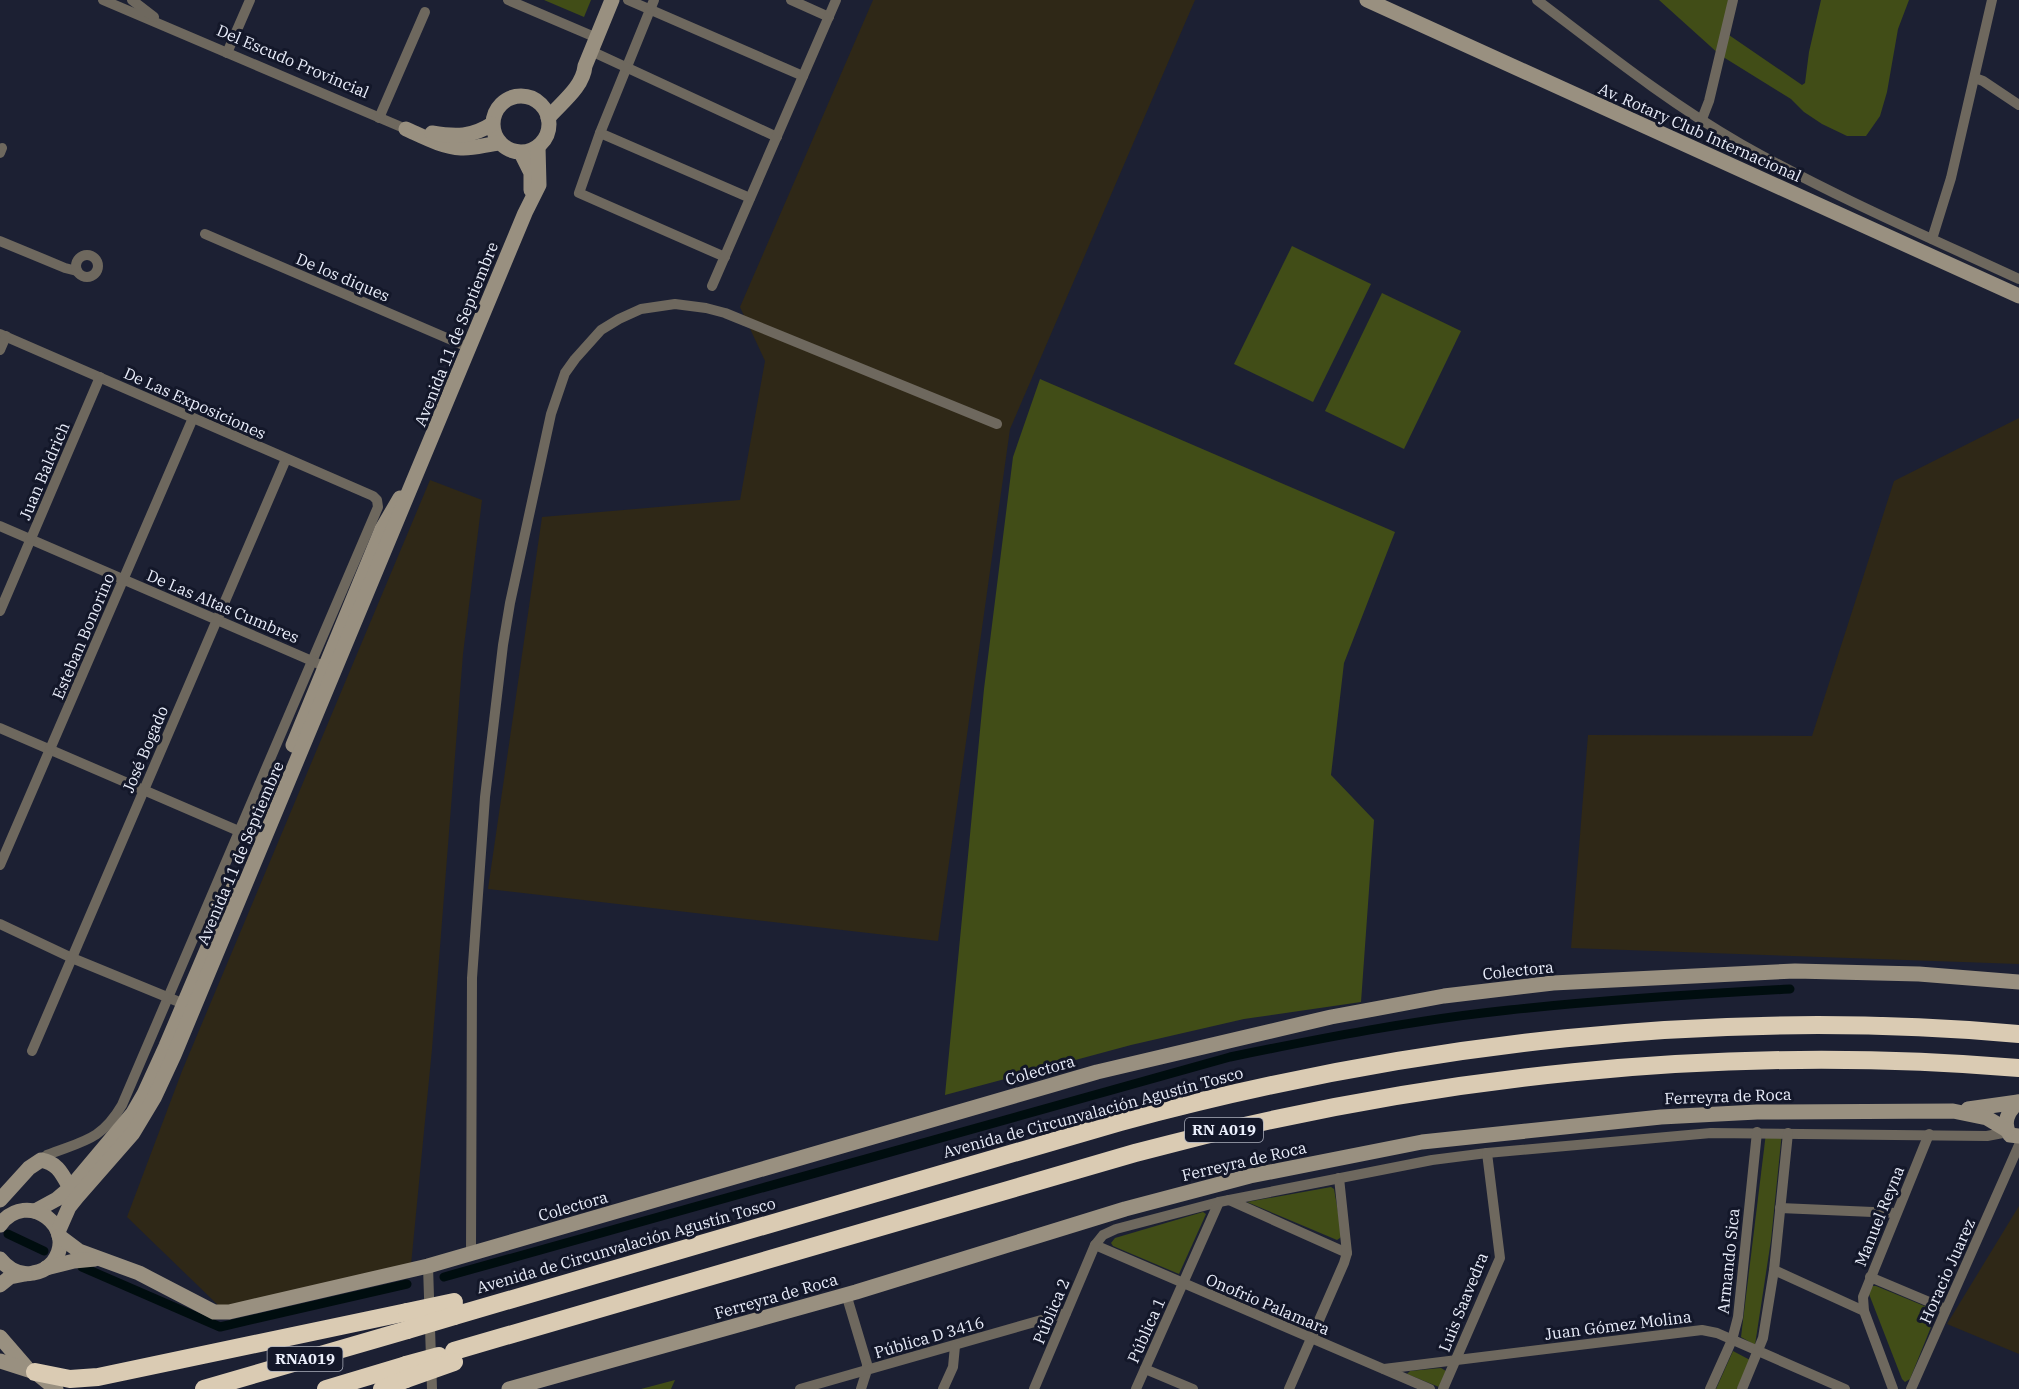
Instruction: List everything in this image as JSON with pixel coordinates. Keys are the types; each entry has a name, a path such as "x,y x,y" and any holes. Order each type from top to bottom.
{"highway":[{"name":"Avenida de Circunvalación Agustín Tosco","path":"407,1321 454,1309 485,1295 561,1285 1120,1122 1227,1094 1360,1067 1523,1043 1698,1029 1872,1026 2019,1034"},
{"name":"RN A019","path":"454,1357 693,1281 1169,1144 1289,1116 1413,1093 1561,1074 1728,1062 1871,1061 2019,1068"},
{"name":"RNA019","path":"204,1389 407,1321"},
{"path":"31,1371 70,1379 98,1377 407,1321"},
{"name":"RNA019","path":"326,1389 406,1372 454,1357"},
{"path":"382,1389 406,1372"}],"street":[{"name":"Del Escudo Provincial","path":"103,0 406,129"},
{"name":"Del Escudo Provincial","path":"132,0 165,27"},
{"path":"227,53 250,0"},
{"path":"508,0 591,52 777,137"},
{"path":"548,118 562,100 577,88 584,76 612,0"},
{"path":"628,0 652,4 803,76"},
{"path":"791,0 829,17"},
{"path":"712,286 836,0"},
{"name":"Av. Rotary Club Internacional","path":"1367,0 2019,296"},
{"path":"1537,0 1629,70 1740,143 1796,175 2019,279"},
{"path":"1702,119 1709,102 1733,0"},
{"path":"1932,239 1947,195 1992,0"},
{"path":"652,4 600,133 579,193 725,257"},
{"path":"379,118 425,12"},
{"path":"534,99 546,98 565,89 591,52"},
{"path":"1975,78 2019,105"},
{"path":"526,96 542,105 548,118 549,131 538,147 521,153 509,150 500,143 494,134 492,124 497,108 510,98 526,96"},
{"path":"406,129 451,136 473,134 492,124"},
{"path":"406,129 452,147 463,148 500,143"},
{"path":"600,133 750,198"},
{"path":"525,213 539,185 538,147"},
{"path":"521,153 531,173 531,193 525,213"},
{"name":"Avenida 11 de Septiembre","path":"324,666 404,508 525,213"},
{"name":"De los diques","path":"204,234 470,348"},
{"path":"0,240 76,271"},
{"path":"471,1254 472,978 487,786 510,603 551,414 565,373 588,342 601,330 619,319 640,309 658,305 691,305 725,313 997,424"},
{"path":"0,351 3,335"},
{"name":"De Las Exposiciones","path":"3,335 373,496 377,500 378,507 324,666"},
{"name":"Juan Baldrich","path":"0,611 100,377"},
{"name":"Esteban Bonorino","path":"0,865 193,418"},
{"name":"José Bogado","path":"32,1051 286,459"},
{"name":"Avenida 11 de Septiembre","path":"0,1225 8,1216 26,1210 35,1211 70,1188 132,1113 153,1075 184,1004 382,529 395,504 420,468"},
{"name":"De Las Altas Cumbres","path":"0,526 324,666"},
{"path":"0,1200 29,1168 47,1155 96,1136 117,1114 167,997 253,837 324,666"},
{"path":"0,728 253,837"},
{"name":"Avenida 11 de Septiembre","path":"46,1268 57,1253 58,1234 69,1207 133,1133 154,1098 174,1055 253,837"},
{"path":"0,924 72,958 184,1004"},
{"name":"Colectora","path":"35,1211 49,1218 58,1234 79,1251 139,1273 214,1312 223,1312 428,1266 1097,1072 1256,1033 1433,998 1553,983 1795,971 1919,974 2019,982"},
{"path":"1953,1111 2019,1102"},
{"path":"1095,1245 1103,1235 1116,1229 1224,1201 1432,1160 1487,1153 1672,1135 1757,1132 2013,1136 2007,1116 2019,1102"},
{"name":"Ferreyra de Roca","path":"509,1389 846,1294 1125,1209 1250,1176 1422,1142 1710,1114 1953,1111 1987,1118 2013,1136"},
{"name":"Armando Sica","path":"1710,1389 1732,1340 1738,1317 1757,1132"},
{"path":"1742,1389 1763,1338 1774,1270 1788,1133"},
{"name":"Manuel Reyna","path":"1864,1311 1863,1297 1870,1277 1929,1134"},
{"name":"Horacio Juarez","path":"1911,1389 2009,1164 2013,1136"},
{"name":"Luis Saavedra","path":"1443,1389 1500,1258 1487,1153"},
{"path":"41,1160 58,1167 70,1188"},
{"path":"1289,1389 1347,1253 1339,1178"},
{"path":"1224,1201 1347,1253"},
{"name":"Pública 1","path":"1136,1389 1183,1284 1224,1201"},
{"path":"1780,1208 1896,1213"},
{"name":"Onofrio Palamara","path":"1095,1245 1430,1389"},
{"name":"Pública 2","path":"1034,1389 1095,1245"},
{"path":"0,1258 10,1269 25,1274"},
{"name":"Colectora","path":"25,1274 74,1261 101,1259"},
{"path":"428,1266 432,1389"},
{"path":"1774,1270 1864,1311 1893,1389"},
{"path":"0,1285 10,1277 25,1274"},
{"path":"1870,1277 1946,1309"},
{"path":"846,1294 867,1370 861,1389"},
{"name":"Pública D 3416","path":"800,1389 1066,1313"},
{"name":"Juan Gómez Molina","path":"1384,1369 1702,1330 1717,1333 1845,1389"},
{"path":"0,1337 31,1371 56,1389"},
{"path":"943,1389 953,1367 955,1346"},
{"path":"0,1361 31,1371"},
{"path":"1145,1369 1193,1389"}],"shaded area":[{"path":"873,0 1195,0 1010,429 938,941 488,889 542,517 740,500 765,361 740,307"},
{"path":"2019,418 2019,964 1571,948 1588,735 1812,736 1894,481"},
{"path":"430,480 482,500 463,654 432,1049 411,1265 221,1308 127,1217 182,1071"},
{"path":"2019,1206 2019,1354 1947,1324"}],"green space":[{"path":"544,0 591,0 584,17"},
{"path":"1659,0 1728,0 1726,33 1802,85 1805,83 1809,52 1821,0 1909,0 1898,29 1887,92 1880,116 1866,136 1847,136 1822,124 1804,112 1791,99 1720,55"},
{"path":"1292,246 1371,284 1313,402 1234,364"},
{"path":"1382,293 1461,331 1404,449 1325,411"},
{"path":"1040,379 1395,532 1344,663 1331,775 1374,820 1361,1002 1244,1019 1131,1045 945,1095 984,689 1013,457"},
{"path":"1782,1132 1771,1240 1755,1345 1741,1337 1766,1133"},
{"path":"1331,1187 1334,1189 1342,1235 1337,1240 1247,1202"},
{"path":"1203,1212 1206,1214 1179,1274 1113,1246 1111,1243 1115,1238"},
{"path":"1872,1286 1934,1310 1935,1317 1910,1379 1905,1382 1869,1294"},
{"path":"1733,1351 1750,1360 1737,1389 1716,1389"},
{"path":"1441,1368 1446,1371 1439,1387 1407,1374 1410,1371"},
{"path":"675,1380 671,1389 641,1389"}],"waterway":[{"path":"444,1277 1230,1057 1369,1030 1474,1014 1614,1000 1790,989"},
{"path":"8,1234 44,1251"},
{"path":"82,1267 220,1327 407,1284"}]}
